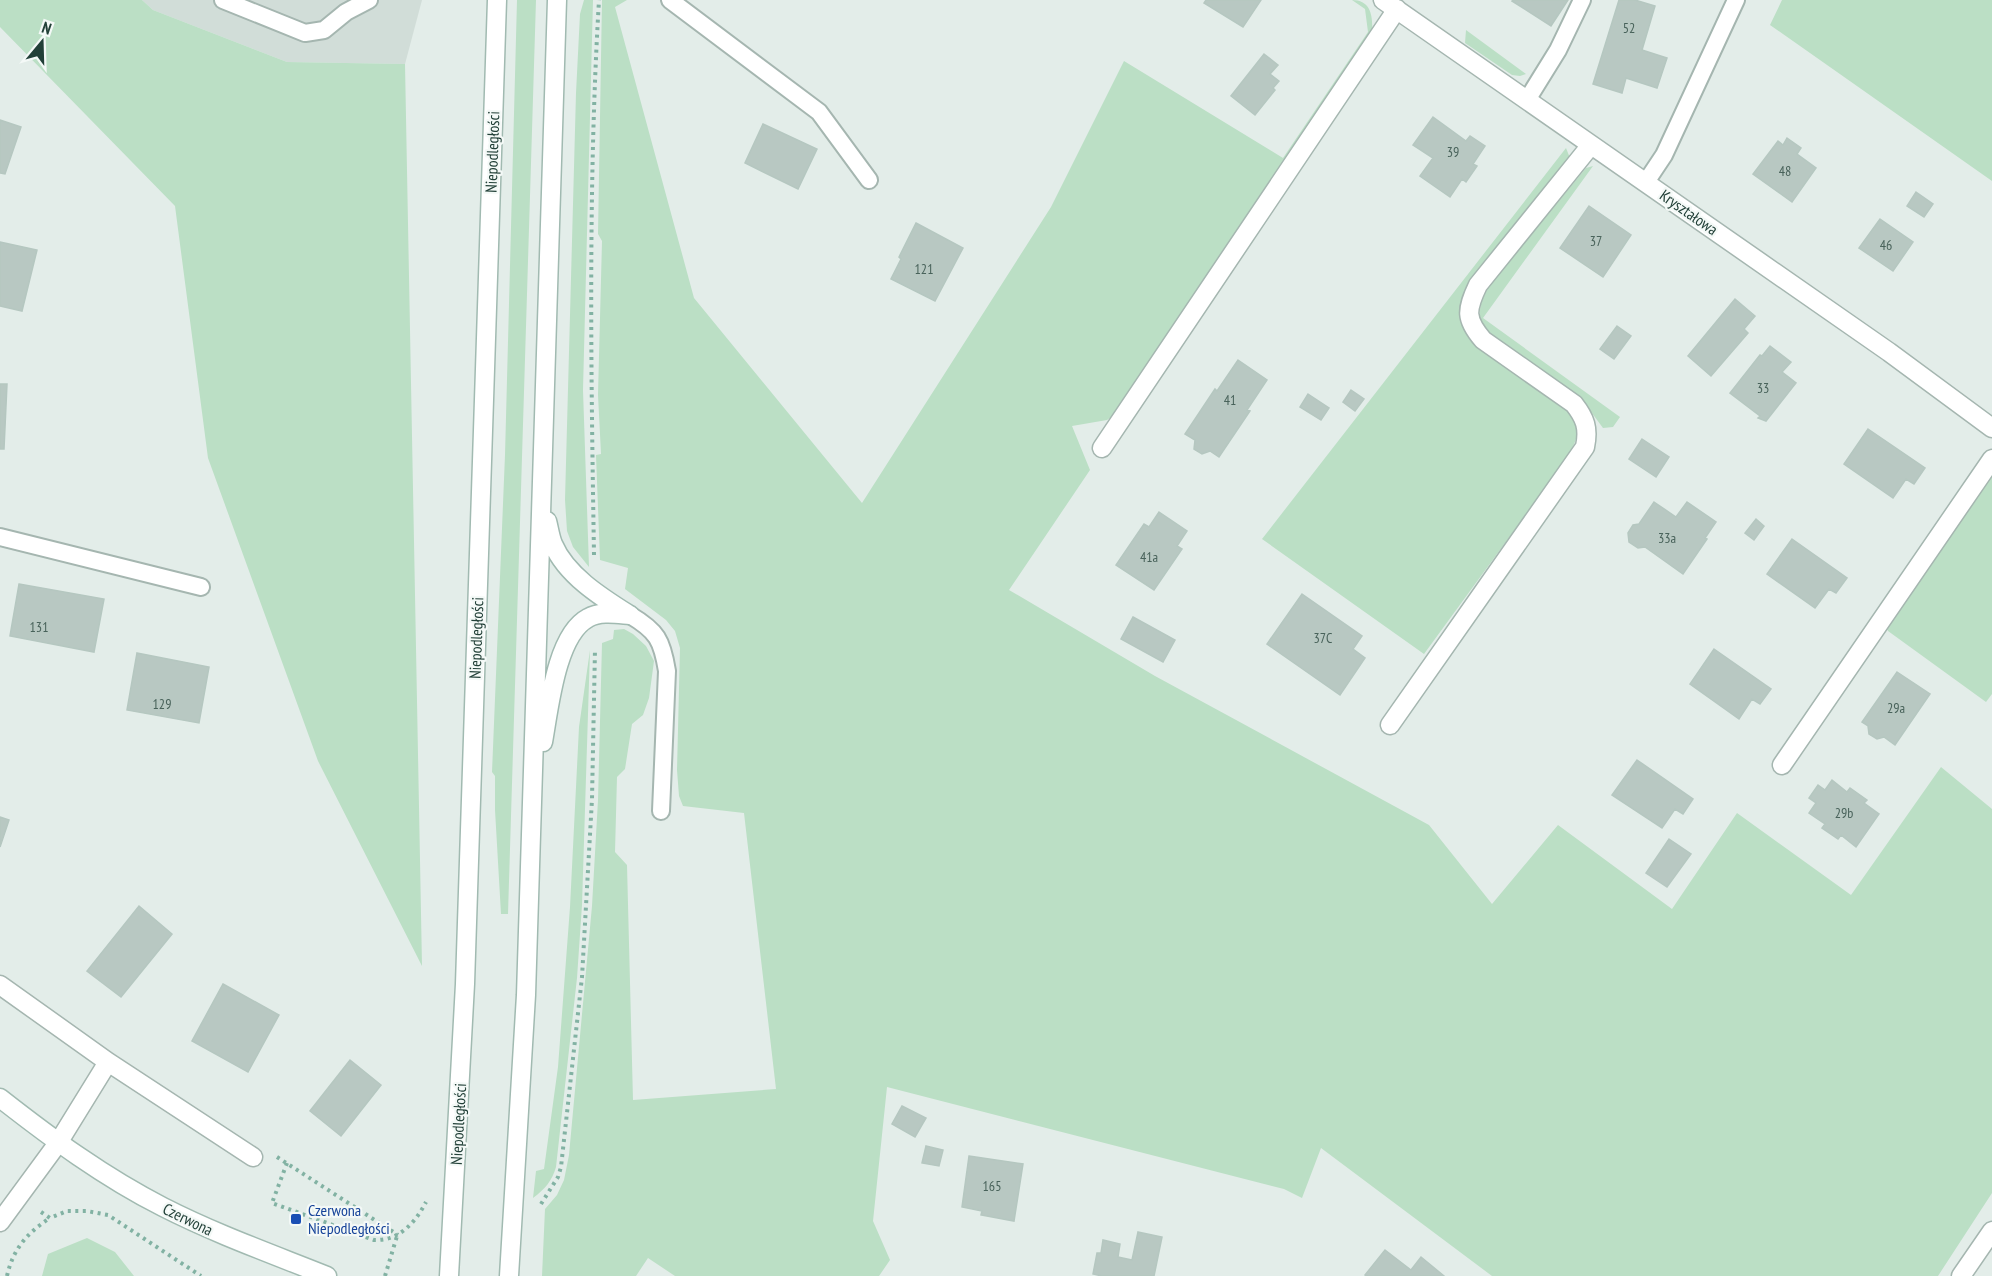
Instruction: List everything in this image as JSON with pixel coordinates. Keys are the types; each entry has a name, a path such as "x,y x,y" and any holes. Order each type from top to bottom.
{"street":[{"name":"Niepodległości","path":"449,1276 465,984 497,0"},
{"path":"509,1276 526,995 557,0"},
{"path":"1102,448 1390,5"},
{"name":"Kryształowa","path":"1390,5 1889,352 1992,428"},
{"path":"1390,725 1585,447 1588,433 1585,418 1574,404 1483,340 1474,329 1469,316 1469,304 1478,285 1591,145"},
{"path":"1782,765 1992,459"},
{"path":"542,489 553,543 562,561 601,597 630,615"},
{"path":"532,799 553,686 567,642 588,618 602,614 630,615"},
{"path":"0,985 108,1062 260,1154"},
{"path":"0,1222 57,1143 108,1062"},
{"name":"Czerwona","path":"0,1098 57,1143 161,1206 218,1233 327,1276"},
{"path":"1961,1276 1992,1231"}],"lane":[{"path":"224,0 247,6 305,33 324,30 346,12 369,0"},
{"path":"670,0 819,112 869,180"},
{"path":"1527,100 1558,50 1582,0"},
{"path":"1646,182 1664,155 1736,0"},
{"path":"0,537 201,587"},
{"path":"630,615 649,626 659,638 664,653 666,671 661,810"}],"path":[{"path":"260,1154 287,1163 398,1235"},
{"path":"287,1163 272,1203 374,1240 386,1241 398,1235"},
{"path":"18,1197 50,1218"},
{"path":"7,1276 18,1245 34,1229 50,1218 67,1211 87,1211 108,1215 201,1276"},
{"path":"385,1276 398,1235"}],"shaded area":[{"path":"142,0 422,0 405,64 287,62 153,10"}],"green space":[{"path":"0,0 142,0 153,10 287,62 405,64 422,966 318,761 208,458 175,206 0,27"},
{"path":"517,0 536,0 508,914 501,914 495,776 492,772 505,455"},
{"path":"584,0 593,0 583,390 589,567 573,547 567,531 565,500 576,93 580,14"},
{"path":"602,0 627,0 615,7 694,298 862,503 1051,207 1124,61 1283,158 1368,32 1365,9 1352,0 1364,3 1370,11 1372,33 1117,413 1107,420 1072,426 1090,470 1009,590 1155,676 1429,825 1492,904 1558,825 1672,909 1737,813 1851,895 1941,767 1992,809 1992,1193 1938,1276 1492,1276 1321,1148 1302,1198 1284,1189 887,1087 873,1221 890,1260 879,1276 675,1276 648,1258 636,1276 542,1276 545,1209 557,1195 564,1180 569,1155 592,906 598,800 602,643 613,639 614,630 624,629 633,634 646,646 654,661 649,698 643,715 632,724 625,769 617,777 615,852 627,865 633,1100 776,1089 744,813 683,806 679,796 677,770 680,648 675,631 666,620 625,589 628,568 600,560 596,455 601,454 598,395 602,241 598,234"},
{"path":"1782,0 1992,0 1992,181 1770,25"},
{"path":"1466,30 1526,74 1512,75 1465,43"},
{"path":"1566,148 1570,158 1469,285 1460,312 1463,326 1470,340 1568,410 1576,424 1576,438 1562,465 1424,654 1262,539"},
{"path":"1593,166 1483,318 1620,417 1613,427 1603,428 1583,401 1487,332 1480,314 1482,302 1490,284 1586,168"},
{"path":"1992,474 1992,694 1986,702 1888,631 1886,626"},
{"path":"590,650 582,905 577,978 556,1167 548,1184 533,1198 536,1171 544,1169 558,1067 570,907 579,727"},
{"path":"87,1238 115,1252 134,1276 42,1276 48,1254"}],"building":[{"path":"1206,0 1261,0 1243,27 1204,3"},
{"path":"1513,0 1568,0 1551,26"},
{"path":"1619,0 1635,0 1655,6 1642,50 1667,58 1657,88 1626,78 1622,93 1593,84"},
{"path":"1264,54 1278,65 1270,74 1279,81 1273,88 1275,90 1255,115 1231,96"},
{"path":"1433,117 1466,141 1470,136 1485,146 1473,164 1477,166 1466,182 1462,179 1450,197 1420,176 1433,158 1413,145"},
{"path":"0,120 21,127 5,174 0,173"},
{"path":"763,124 817,149 798,189 745,163"},
{"path":"1787,138 1801,148 1797,154 1816,168 1792,202 1753,174 1778,141 1783,145"},
{"path":"1916,192 1933,204 1924,217 1907,206"},
{"path":"1589,206 1631,235 1603,277 1560,248"},
{"path":"1880,219 1913,242 1893,271 1859,248"},
{"path":"916,223 963,248 935,301 891,279"},
{"path":"0,242 37,250 22,311 0,306"},
{"path":"1735,299 1755,316 1744,329 1748,333 1711,376 1688,356"},
{"path":"1617,326 1631,336 1614,359 1600,349"},
{"path":"1770,346 1791,362 1782,372 1796,383 1766,421 1758,418 1760,416 1730,393"},
{"path":"1238,360 1267,380 1247,410 1250,411 1219,457 1210,451 1202,454 1194,449 1195,440 1185,434 1215,389 1217,391"},
{"path":"0,384 7,384 4,449 0,449"},
{"path":"1351,390 1364,399 1355,411 1343,402"},
{"path":"1308,394 1329,408 1321,420 1300,407"},
{"path":"1868,429 1925,468 1914,484 1906,479 1893,498 1844,464"},
{"path":"1642,439 1669,457 1656,477 1629,459"},
{"path":"1654,502 1676,517 1687,502 1716,522 1683,574 1645,547 1638,548 1629,542 1628,533 1633,525 1639,524"},
{"path":"1159,512 1187,531 1177,546 1182,549 1154,590 1116,565 1144,524 1149,527"},
{"path":"1756,519 1764,526 1754,540 1745,533"},
{"path":"1792,539 1847,578 1836,593 1829,589 1815,608 1767,574"},
{"path":"19,584 104,599 94,652 10,636"},
{"path":"1302,594 1362,636 1353,649 1365,658 1340,695 1267,644"},
{"path":"1133,617 1175,640 1163,662 1121,639"},
{"path":"1714,649 1771,689 1760,704 1752,699 1739,719 1690,684"},
{"path":"137,653 209,667 199,723 127,710"},
{"path":"1897,672 1930,694 1895,745 1884,737 1877,739 1869,734 1868,726 1862,722"},
{"path":"1637,760 1693,799 1683,814 1675,809 1662,828 1612,795"},
{"path":"1832,780 1847,792 1850,788 1867,800 1864,803 1879,814 1856,847 1841,835 1838,839 1822,828 1825,824 1809,813 1816,803 1809,798 1818,785 1825,790"},
{"path":"0,817 9,820 0,847"},
{"path":"1669,839 1691,854 1667,887 1646,873"},
{"path":"139,906 172,934 121,997 87,971"},
{"path":"223,984 279,1015 248,1072 192,1041"},
{"path":"350,1060 381,1085 341,1136 310,1111"},
{"path":"902,1106 926,1118 915,1137 892,1124"},
{"path":"926,1146 943,1150 939,1166 922,1163"},
{"path":"969,1156 1023,1164 1014,1221 981,1215 982,1211 962,1207"},
{"path":"1138,1232 1162,1237 1154,1276 1093,1274 1097,1253 1101,1253 1103,1240 1120,1244 1118,1257 1132,1260"},
{"path":"1385,1250 1411,1270 1421,1257 1444,1276 1365,1275"}],"place":[{"name":"Czerwona Niepodległości","path":"296,1219"}]}
